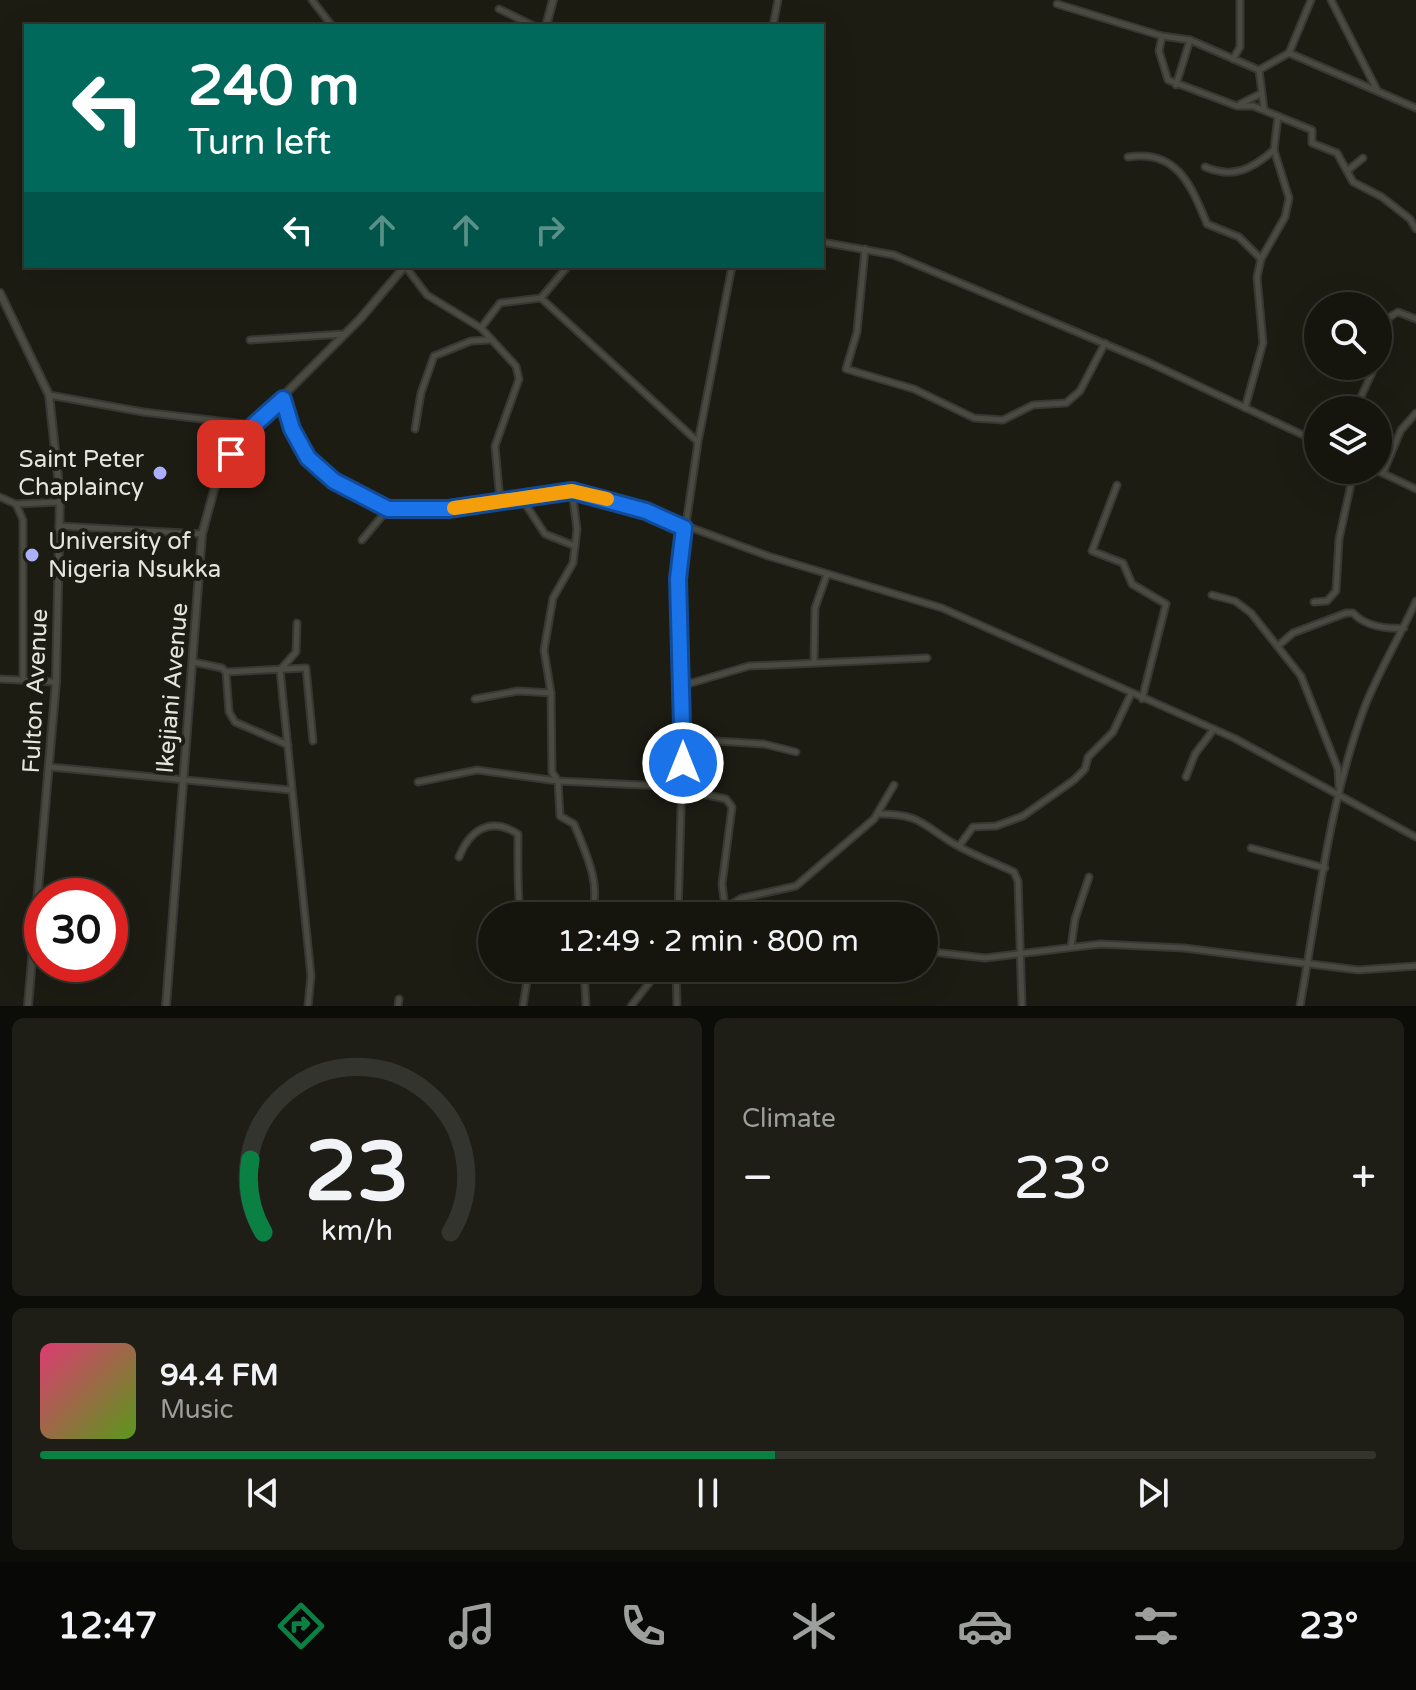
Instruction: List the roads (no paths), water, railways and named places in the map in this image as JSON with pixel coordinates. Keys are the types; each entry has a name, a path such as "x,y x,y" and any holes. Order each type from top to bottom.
{"street":[{"path":"312,0 330,24"},
{"path":"547,24 553,0"},
{"path":"773,24 778,0"},
{"path":"1233,59 1240,47 1240,0"},
{"path":"1259,70 1289,53 1311,0"},
{"path":"1331,0 1377,91"},
{"path":"1057,4 1162,36 1190,40 1259,70"},
{"path":"499,9 530,24"},
{"path":"1162,36 1159,51 1167,78 1176,85 1237,106 1253,106 1312,130 1312,143 1337,153 1361,189 1382,197 1410,219 1416,229"},
{"path":"1176,85 1190,40"},
{"path":"1289,53 1416,108"},
{"path":"1259,70 1260,105 1271,113"},
{"path":"1237,106 1261,93"},
{"path":"1245,408 1263,343 1257,277 1261,259 1285,217 1289,198 1274,150 1278,116"},
{"path":"1205,167 1221,173 1248,170 1274,150"},
{"path":"1128,157 1149,153 1170,163 1195,194 1207,224 1239,237 1261,259"},
{"path":"1347,171 1363,158"},
{"path":"824,242 894,255 1105,343 1304,435"},
{"path":"865,249 857,332 846,369 914,389 974,418 1003,420 1033,405 1066,403 1080,391 1105,343"},
{"name":"Ikejiani Avenue","path":"166,1006 202,534 217,479 254,425 346,334 403,268"},
{"path":"407,268 427,295 448,311 481,328 516,366 519,379 496,435 500,501"},
{"path":"481,328 500,303 541,298 566,268"},
{"path":"678,902 683,739 678,579 698,442 732,268"},
{"name":"Fulton Avenue","path":"0,293 49,395 57,448 60,502 56,682 28,1006"},
{"path":"541,298 698,442"},
{"path":"1392,316 1398,312 1415,317"},
{"path":"250,340 346,334"},
{"path":"415,429 434,356 471,341 490,340"},
{"path":"49,395 143,412 254,425"},
{"path":"283,399 292,429 308,458 334,481 388,509 448,509 572,491 646,511 684,528 942,608 1214,729 1340,792 1416,837"},
{"path":"1392,452 1401,430 1416,413"},
{"path":"1392,477 1416,489"},
{"path":"1314,602 1327,601 1336,591 1339,539 1351,484"},
{"path":"1117,485 1092,551 1123,563 1132,584 1166,604 1142,699"},
{"path":"572,491 573,563 553,598 544,650 551,693 550,756 552,772 558,781 560,816 574,824 590,865 596,890 594,902"},
{"path":"0,497 16,504 60,502"},
{"path":"522,499 545,534 575,546"},
{"path":"16,504 23,520 23,680"},
{"path":"362,540 388,509"},
{"path":"59,526 202,534"},
{"path":"814,662 815,608 827,574"},
{"path":"1212,595 1235,601 1251,613 1279,645 1307,690 1338,769 1340,792"},
{"path":"1300,1006 1340,792 1366,703 1416,601"},
{"path":"1279,645 1293,633 1346,613 1353,613 1382,629 1404,628"},
{"path":"280,670 296,654 297,623"},
{"path":"681,686 749,666 927,658"},
{"path":"193,662 222,668 226,672 231,717 288,745"},
{"path":"226,672 306,668 313,741"},
{"path":"280,670 311,976 308,1006"},
{"path":"0,679 56,682"},
{"path":"475,699 518,691 551,693"},
{"path":"959,846 973,827 1011,821 1074,780 1085,769 1088,757 1113,732 1131,694"},
{"path":"1186,777 1195,754 1214,729"},
{"path":"683,739 764,744 796,752"},
{"path":"50,767 291,790"},
{"path":"418,782 477,770 558,781 683,788 726,799 732,807 722,884 724,902"},
{"path":"735,902 796,886 809,879 879,814 894,785"},
{"path":"879,814 904,814 920,819 959,846 1014,872 1018,881 1022,1006"},
{"path":"459,857 469,836 479,828 495,825 518,834 517,902"},
{"path":"1251,848 1325,868"},
{"path":"1071,947 1075,919 1089,877"},
{"path":"938,953 985,958 1100,944 1184,948 1358,970 1416,966"},
{"path":"523,1006 527,982"},
{"path":"585,982 586,1006"},
{"path":"631,1006 650,982"},
{"path":"676,982 677,1006"}],"place":[{"name":"Saint Peter Chaplaincy","path":"160,473"},
{"name":"University of Nigeria Nsukka","path":"32,555"}]}
